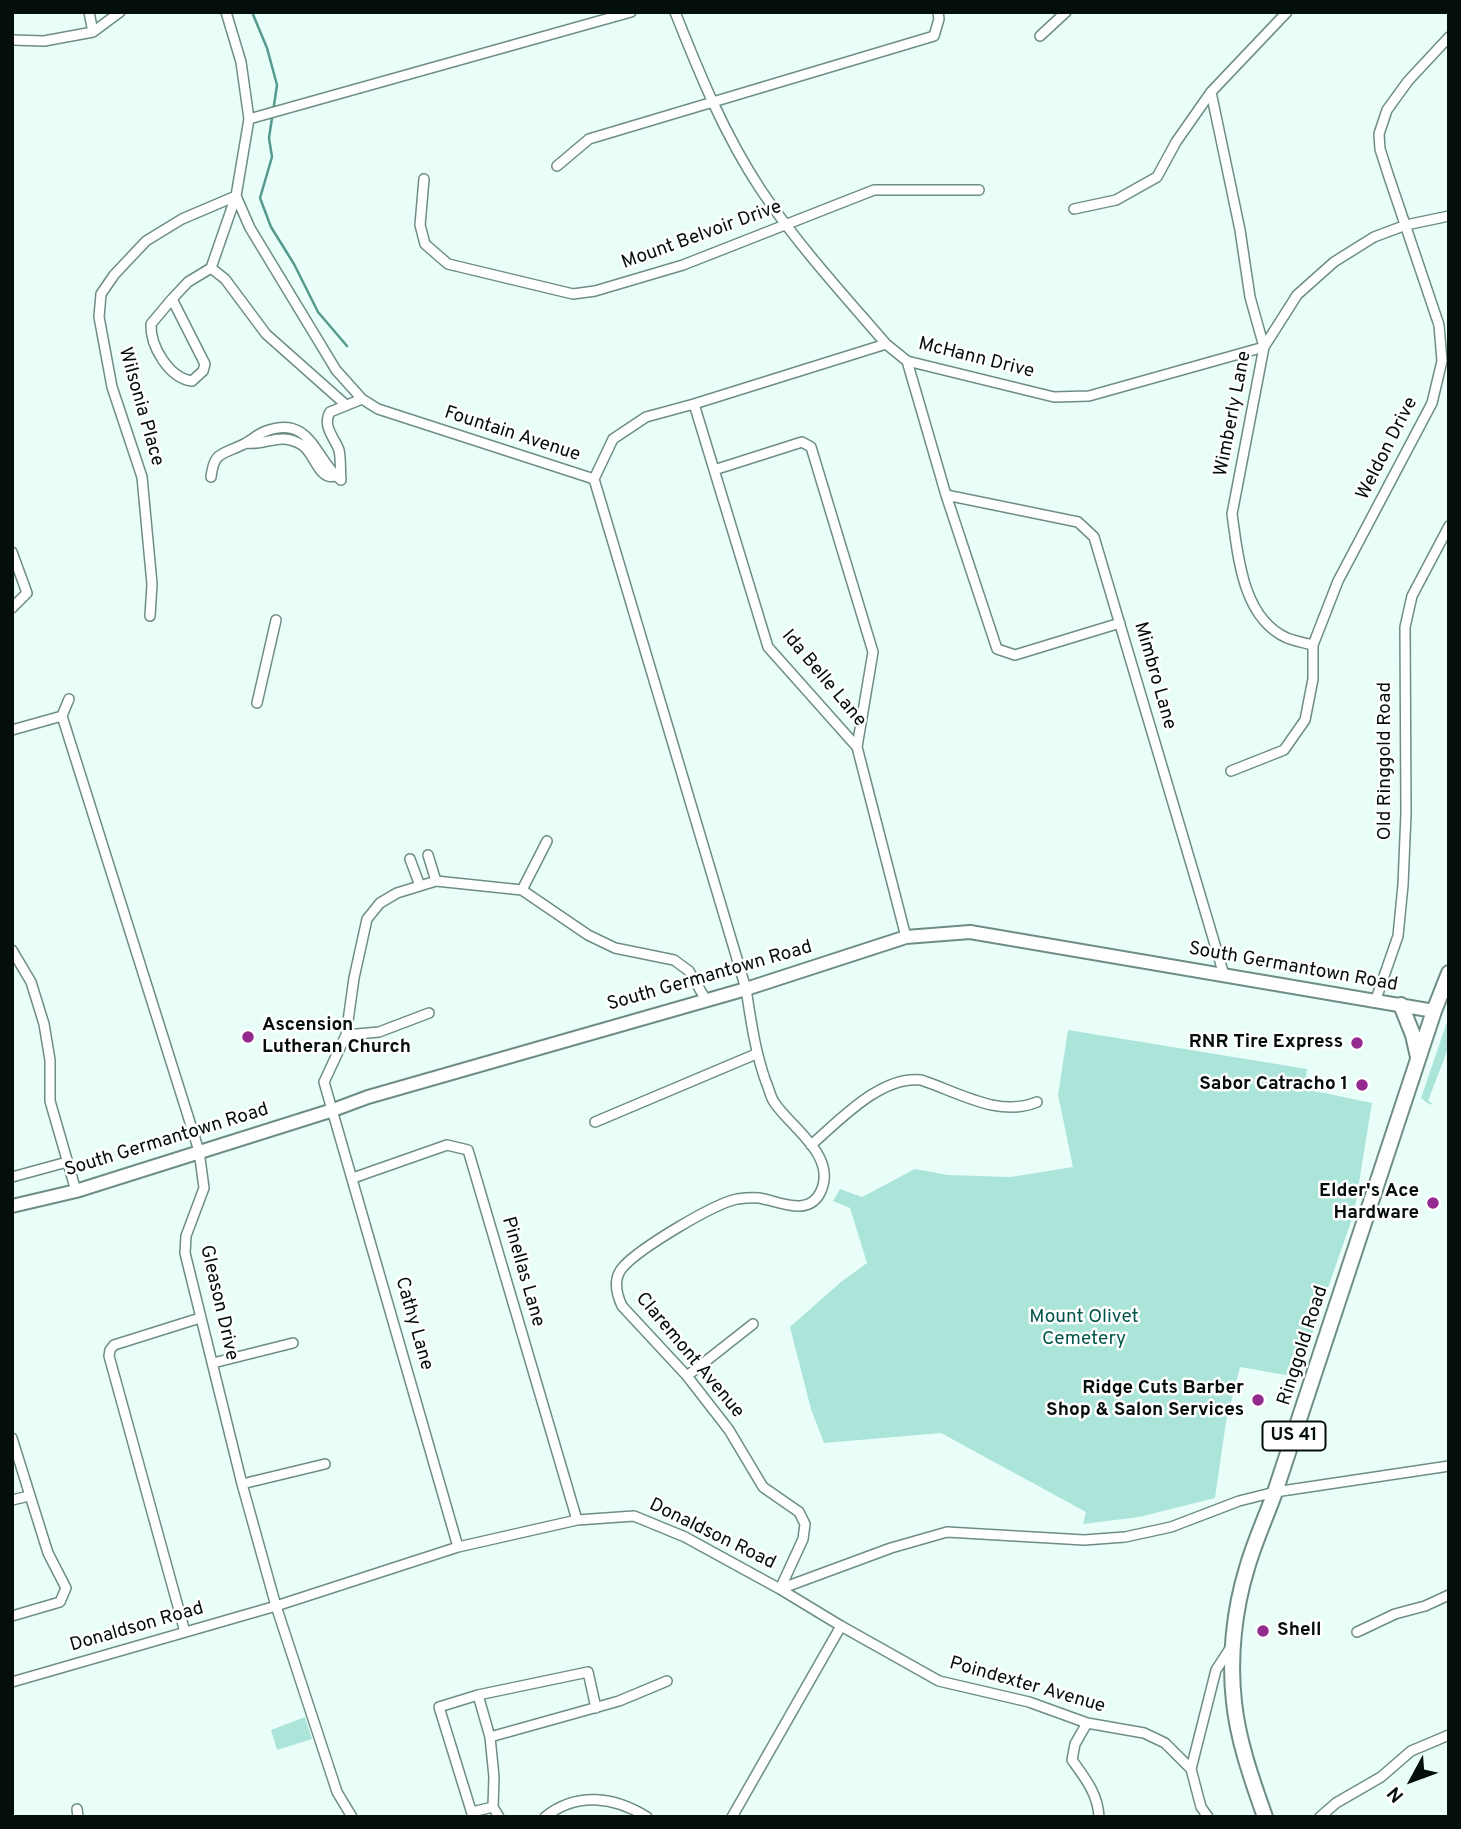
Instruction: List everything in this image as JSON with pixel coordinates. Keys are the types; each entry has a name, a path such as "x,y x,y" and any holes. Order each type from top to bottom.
{"main road":[{"name":"South Germantown Road","path":"12,1206 76,1191 395,1089 746,989 906,937 970,932 1434,1011"},
{"name":"Ringgold Road","path":"1265,1817 1250,1776 1234,1702 1234,1644 1238,1607 1247,1568 1449,973"},
{"path":"1401,1005 1413,1035 1418,1061"}],"street":[{"path":"89,12 93,32"},
{"path":"12,40 44,41 93,32 120,12"},
{"path":"172,299 205,363 203,372 192,381 177,375 166,362 153,342 151,324 172,299 188,282 211,268 236,196 249,119 241,62 226,12"},
{"path":"249,119 631,12"},
{"name":"McHann Drive","path":"676,12 711,103 760,188 785,225 886,344 907,361 1054,397 1089,396 1264,347"},
{"path":"557,166 589,139 934,36 939,19 937,12"},
{"path":"1041,36 1066,12"},
{"path":"1074,209 1116,200 1157,177 1176,142 1211,92 1287,12"},
{"name":"Weldon Drive","path":"1231,771 1284,750 1305,720 1312,679 1313,645 1338,582 1432,403 1442,362 1439,325 1380,149 1379,134 1387,110 1408,81 1449,37"},
{"path":"1211,92 1240,230 1250,296 1264,347"},
{"name":"Mount Belvoir Drive","path":"424,179 420,225 425,244 448,264 573,294 595,291 683,265 874,190 979,190"},
{"name":"Fountain Avenue","path":"236,196 250,228 336,370 362,399 378,409 408,420 594,479 746,989"},
{"name":"Wilsonia Place","path":"150,616 152,584 142,477 111,387 99,317 101,294 114,275 146,241 182,219 236,196"},
{"name":"Wimberly Lane","path":"1313,645 1286,638 1263,619 1247,588 1236,539 1232,513 1264,347 1297,295 1334,262 1374,237 1406,225 1449,216"},
{"path":"211,268 225,279 266,334 346,405"},
{"path":"594,479 613,439 646,416 694,404 886,344"},
{"path":"907,361 946,495 997,649 1015,655 1120,623"},
{"path":"211,477 213,461 219,456 276,428 297,431 312,440 326,466 341,480 340,453 326,421 330,412 362,399"},
{"name":"Ida Belle Lane","path":"694,404 768,647 858,747 906,937"},
{"path":"714,470 802,442 811,447 873,652 858,747"},
{"name":"Mimbro Lane","path":"946,495 1078,522 1094,537 1224,975"},
{"name":"Old Ringgold Road","path":"1375,1002 1398,936 1403,885 1406,813 1405,627 1412,596 1449,526"},
{"path":"12,552 27,593 12,607"},
{"path":"257,703 276,620"},
{"path":"12,730 62,716 69,699"},
{"name":"Gleason Drive","path":"62,716 199,1151 204,1188 186,1237 185,1253 242,1483 276,1606 337,1792 352,1817"},
{"path":"522,890 547,841"},
{"path":"428,855 436,881 522,890 588,935 615,948 674,960 689,971 706,1000"},
{"path":"410,859 420,886"},
{"name":"Cathy Lane","path":"436,881 397,893 380,903 367,919 354,978 346,1035 324,1082 458,1546"},
{"path":"12,950 31,982 44,1024 50,1060 50,1101 76,1191"},
{"name":"Claremont Avenue","path":"746,989 756,1054 773,1101 818,1156 823,1181 821,1191 814,1201 803,1206 757,1198 736,1200 710,1210 663,1237 622,1267 616,1294 622,1306 687,1376 729,1430 763,1487 799,1513 805,1524 803,1539 780,1589"},
{"path":"346,1035 379,1032 429,1013"},
{"path":"595,1122 756,1054"},
{"path":"811,1145 870,1096 886,1087 911,1080 921,1080 1003,1108 1025,1107 1037,1102"},
{"name":"Pinellas Lane","path":"353,1178 447,1145 468,1150 577,1520"},
{"path":"12,1177 67,1162"},
{"path":"186,1632 109,1356 114,1345 200,1318"},
{"path":"687,1376 753,1324"},
{"path":"213,1363 293,1343"},
{"path":"12,1438 48,1553 66,1588 60,1602 12,1616"},
{"path":"242,1483 325,1464"},
{"name":"Donaldson Road","path":"12,1682 276,1606 458,1546 577,1520 634,1516 685,1537 780,1589 891,1548 947,1532 1084,1540 1125,1537 1171,1527 1239,1501 1275,1492 1448,1466"},
{"path":"12,1500 29,1496"},
{"name":"Poindexter Avenue","path":"780,1589 939,1681 1029,1702 1087,1723 1143,1733 1165,1743 1191,1769"},
{"path":"1357,1632 1395,1614 1425,1606 1449,1595"},
{"path":"732,1817 841,1626"},
{"path":"1208,1817 1201,1807 1191,1769 1216,1670 1234,1644"},
{"path":"492,1807 472,1814 439,1707 478,1695 588,1672 596,1708"},
{"path":"489,1737 596,1708 667,1681"},
{"path":"478,1695 489,1737 494,1777 492,1807 499,1817"},
{"path":"1087,1723 1075,1744 1072,1760 1089,1784 1098,1805 1099,1817"},
{"path":"1320,1817 1336,1803 1381,1777 1411,1751 1449,1735"},
{"path":"545,1817 568,1804 590,1799 616,1802 647,1817"}],"green space":[{"path":"1449,1021 1449,1046 1428,1101 1432,1103 1430,1105 1421,1098"},
{"name":"Mount Olivet Cemetery","path":"1068,1030 1307,1069 1305,1089 1372,1103 1354,1213 1297,1377 1240,1367 1226,1422 1215,1498 1139,1517 1083,1524 1086,1512 941,1433 824,1443 811,1409 790,1327 867,1263 850,1208 833,1201 840,1189 862,1197 915,1169 948,1175 1011,1177 1073,1167 1058,1095"},
{"path":"305,1717 312,1739 277,1750 271,1730"}],"waterway":[{"path":"252,12 267,48 277,85 269,138 272,157 260,198 271,227 294,264 318,312 347,346"}],"place":[{"name":"Ascension Lutheran Church","path":"248,1037"},
{"name":"RNR Tire Express","path":"1357,1043"},
{"name":"Sabor Catracho 1","path":"1362,1085"},
{"name":"Elder's Ace Hardware","path":"1433,1203"},
{"name":"Ridge Cuts Barber Shop & Salon Services","path":"1258,1400"},
{"name":"Shell","path":"1263,1631"}]}
